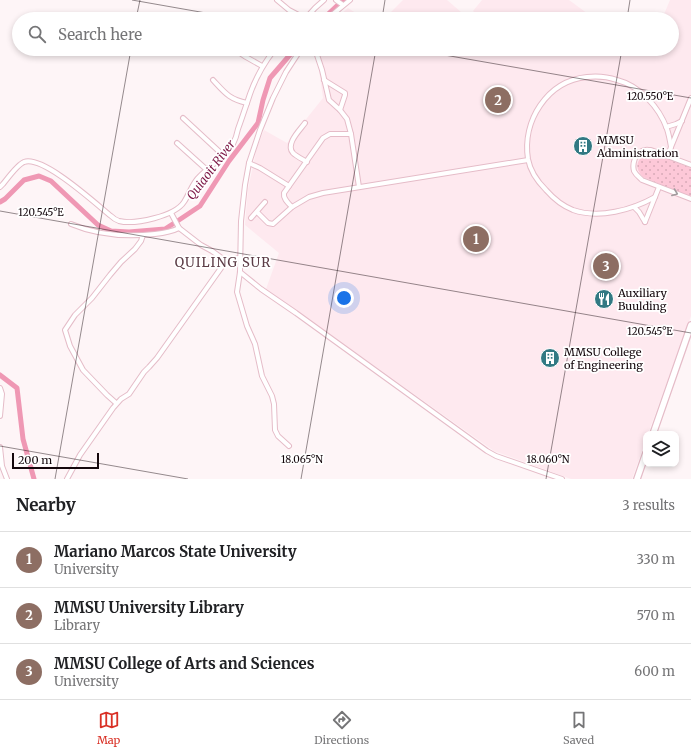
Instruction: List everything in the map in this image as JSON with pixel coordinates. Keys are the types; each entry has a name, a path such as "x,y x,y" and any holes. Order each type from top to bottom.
{"main road":[{"path":"654,431 691,325"},
{"path":"637,479 643,462"}],"street":[{"path":"277,0 293,12"},
{"path":"312,12 324,0"},
{"path":"336,0 341,4"},
{"path":"334,12 341,4 350,0"},
{"path":"244,56 262,66"},
{"path":"0,187 21,164 25,162 34,162 49,168 66,179 110,216 118,220 131,221 171,214 184,202 199,177 224,156 233,144 257,77 262,66 270,56"},
{"path":"289,446 276,434 272,396 262,376 255,344 247,326 237,292 240,272 239,258 242,204 249,163 273,98 286,72 296,56"},
{"path":"317,56 329,100 348,119 359,187"},
{"path":"654,197 634,207 601,214 573,210 562,204 549,194 539,183 528,160 530,126 535,114 545,98 558,87 574,80 587,77 602,77 618,80 635,87 648,98 660,114 668,130 671,147"},
{"path":"213,80 226,95 238,101 247,103"},
{"path":"324,80 345,93 340,110"},
{"path":"668,156 691,98"},
{"path":"183,118 224,156"},
{"path":"666,127 676,124 682,120"},
{"path":"305,123 290,144 290,148 293,153 307,162"},
{"path":"292,207 284,196 289,186 324,138 330,134 351,134"},
{"path":"177,144 207,170"},
{"path":"691,165 651,150 646,150 641,151 637,155 633,169 637,176 642,180 691,199"},
{"path":"257,212 268,223 273,224 292,207 309,197 359,187 528,160"},
{"path":"249,163 289,186"},
{"path":"634,207 640,212 645,222 659,187"},
{"path":"252,218 265,202"},
{"path":"171,214 178,226 201,245 226,261"},
{"path":"71,224 85,230 110,234 143,235 173,232 178,226"},
{"path":"116,403 83,370 74,356 65,330 117,266 142,241 143,235"},
{"path":"67,479 80,455 116,403 129,394 144,372 157,358 226,261 239,258"},
{"path":"240,272 261,289 487,451 496,456 562,479"},
{"path":"0,388 2,394 0,416"},
{"path":"0,448 2,466 7,479"}],"shaded area":[{"path":"403,0 447,0 461,12 391,12"},
{"path":"482,0 569,0 585,12 474,12 473,11"},
{"path":"670,0 691,0 691,316 649,431 643,431 643,448 632,479 571,479 494,451 266,289 279,253 245,225 248,189 257,147 264,130 287,143 323,98 317,56 679,56 679,12 665,12"},
{"path":"348,8 354,12 343,12"},
{"path":"646,153 652,153 691,168 691,197 643,177 638,170 637,164"}],"waterway":[{"name":"Quiaoit River","path":"330,12 345,0"},
{"name":"Quiaoit River","path":"0,202 24,180 39,176 51,181 98,225 111,231 129,232 165,229 200,206 229,161 258,123 270,78 289,56"},
{"name":"Quiaoit River","path":"0,375 17,388 23,439 34,479"}],"place":[{"name":"MMSU University Library","path":"498,100"},
{"name":"MMSU Administration","path":"583,146"},
{"name":"Mariano Marcos State University","path":"476,239"},
{"name":"MMSU College of Arts and Sciences","path":"606,266"},
{"name":"Auxiliary Buulding","path":"604,299"},
{"name":"MMSU College of Engineering","path":"550,358"}],"district":[{"name":"QUILING SUR","path":"223,262"}]}
